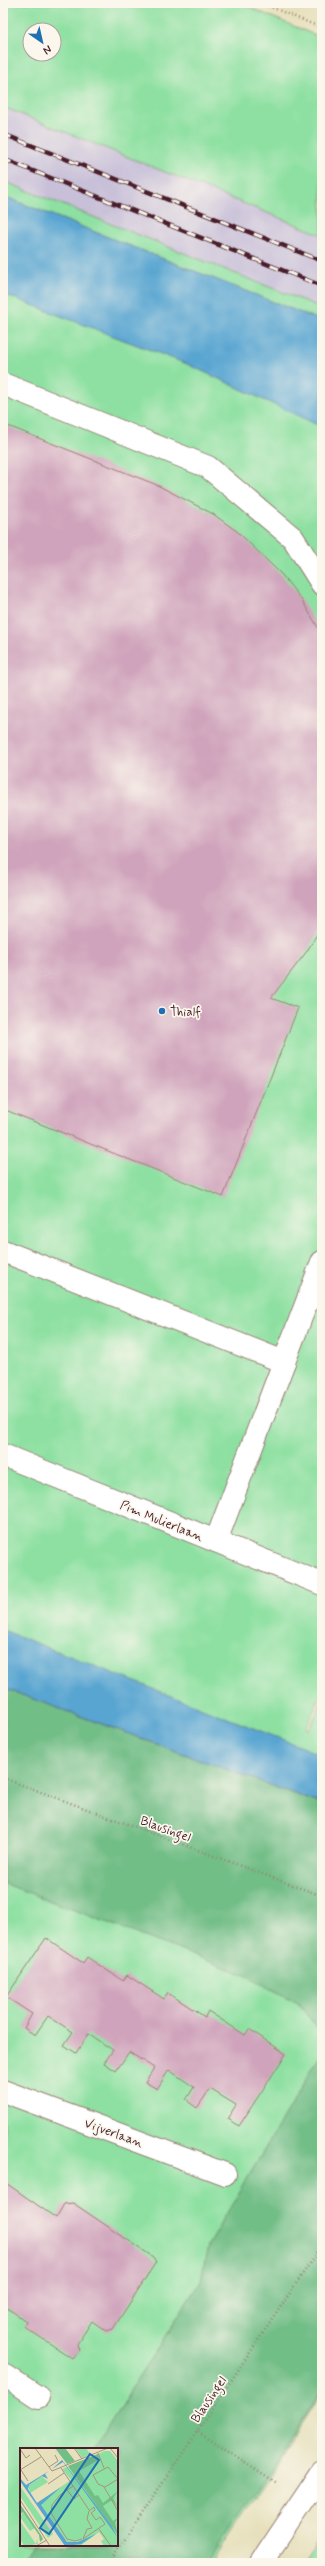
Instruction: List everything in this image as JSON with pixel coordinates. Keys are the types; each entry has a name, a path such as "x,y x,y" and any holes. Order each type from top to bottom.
{"street":[{"path":"3,384 208,467 293,538 322,584"},
{"path":"3,1252 284,1362"},
{"path":"216,1541 322,1262"},
{"name":"Pim Mulierlaan","path":"3,1455 322,1584"},
{"name":"Vijverlaan","path":"3,2091 225,2174"},
{"path":"3,2374 38,2397"},
{"path":"261,2563 322,2472"}],"path":[{"path":"262,3 322,28"},
{"name":"Blausingel","path":"3,1778 322,1896"},
{"name":"Blausingel","path":"109,2563 322,2245"},
{"path":"198,2432 302,2501"}],"shaded area":[{"path":"3,107 322,235 322,308 3,181"}],"green space":[{"path":"3,3 239,3 322,38 322,235 3,107"},
{"path":"3,181 322,308 322,321 3,196"},
{"name":"Thialf","path":"3,258 322,379 322,1692 306,1728 309,1730 322,1700 322,1755 3,1643"},
{"path":"3,1668 322,1789 322,2393 212,2563 3,2563"},
{"path":"3,1688 322,1804 322,2391 208,2563 21,2563 32,2546 118,2546 118,2448 94,2448 201,2280 208,2245 321,2054 317,2028 298,2003 245,1975 3,1883"},
{"path":"322,2537 322,2563 305,2563"}],"water":[{"path":"3,196 322,321 322,427 187,364 3,294"},
{"path":"3,1630 322,1755 322,1804 3,1688"}],"building":[{"name":"Thialf","path":"3,424 157,485 213,514 238,532 282,575 301,599 322,634 322,926 307,951 271,998 298,1008 223,1197 3,1109"},
{"path":"46,1938 83,1963 87,1957 123,1981 127,1975 164,1999 168,1993 205,2017 208,2011 245,2035 249,2029 286,2054 239,2126 227,2119 236,2105 210,2089 197,2108 186,2100 194,2087 169,2070 157,2089 145,2082 154,2068 129,2052 116,2071 104,2063 113,2050 88,2034 76,2053 64,2045 73,2032 48,2016 35,2035 24,2028 32,2014 6,1997"},
{"path":"3,2181 56,2218 64,2204 73,2203 153,2257 156,2262 113,2329 106,2331 92,2321 77,2344 79,2350 72,2358 26,2328 24,2326 26,2321 3,2305"}],"railway":[{"path":"3,134 322,261"},
{"path":"3,159 322,286"}],"place":[{"name":"Thialf","path":"162,1011"}]}
